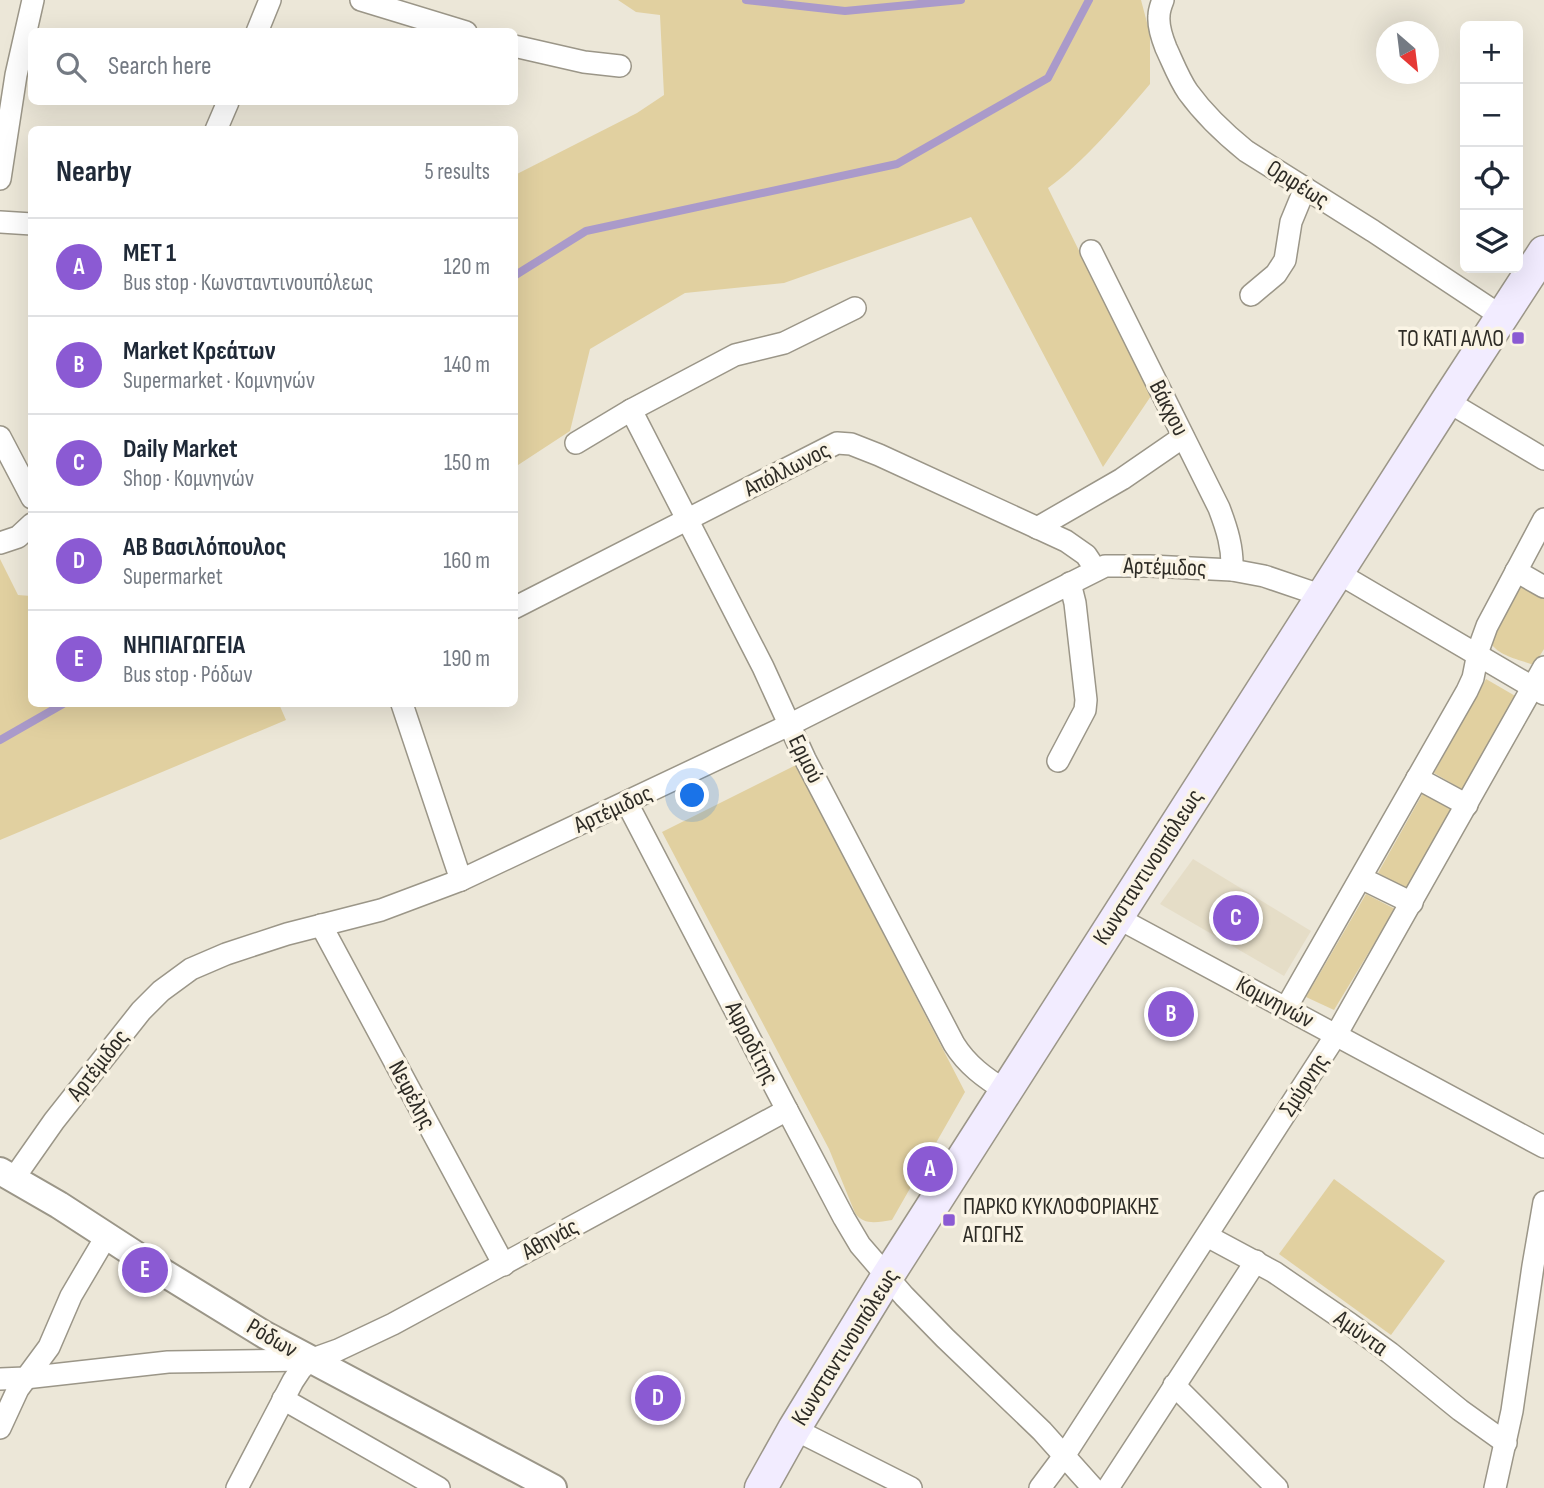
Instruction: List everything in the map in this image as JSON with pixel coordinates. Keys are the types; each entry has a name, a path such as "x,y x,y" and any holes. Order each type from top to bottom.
{"main road":[{"name":"Κωνσταντινουπόλεως","path":"761,1488 887,1277 1544,252"}],"street":[{"path":"0,179 2,148 33,0"},
{"path":"259,28 270,0"},
{"path":"361,0 453,28"},
{"name":"Ορφέως","path":"1163,0 1159,16 1160,29 1173,63 1189,94 1217,126 1246,151 1502,316"},
{"path":"518,47 584,62 620,66"},
{"path":"218,126 227,105"},
{"path":"1251,295 1276,274 1285,260 1291,222 1305,188"},
{"path":"0,222 28,224"},
{"name":"Βάκχου","path":"1091,251 1219,508 1228,531 1233,557 1232,570"},
{"path":"576,443 631,410 735,355 784,343 855,309"},
{"path":"1447,401 1544,458"},
{"name":"Ερμού","path":"631,410 763,667 823,794 954,1044 986,1079 1006,1091"},
{"path":"0,437 28,490"},
{"path":"1037,527 1122,479 1183,437"},
{"name":"Απόλλωνος","path":"518,606 836,443 879,455 1037,527 1076,547 1096,570"},
{"path":"1286,1008 1467,691 1487,626 1544,519"},
{"path":"0,543 22,534 28,528"},
{"name":"Αρτέμιδος","path":"7,1175 54,1121 141,1011 161,991 191,969 287,934 381,910 461,880 789,725 1105,566 1232,570 1331,584 1477,655 1538,691"},
{"path":"1516,571 1544,587"},
{"path":"1058,761 1085,710 1086,700 1075,603 1070,583"},
{"name":"Σμύρνης","path":"1040,1488 1064,1456 1336,1035 1467,805 1538,691 1544,667"},
{"path":"403,707 461,880"},
{"path":"1418,778 1467,805"},
{"name":"Αφροδίτης","path":"627,803 853,1235 887,1277 945,1338 1042,1431 1093,1488"},
{"path":"1361,878 1412,903"},
{"name":"Κομνηνών","path":"1116,917 1544,1147"},
{"name":"Νεφέλης","path":"321,925 503,1265"},
{"name":"Αθηνάς","path":"310,1360 393,1324 787,1110"},
{"name":"Ρόδων","path":"7,1175 107,1235 231,1315 310,1360 553,1488"},
{"path":"1495,1488 1514,1401 1544,1202"},
{"path":"0,1428 18,1389 49,1347 71,1296 107,1235"},
{"name":"Αμύντα","path":"1207,1236 1256,1261 1376,1343 1506,1443"},
{"path":"1108,1488 1256,1261"},
{"path":"0,1379 168,1362 310,1360"},
{"path":"237,1488 283,1399 297,1375 310,1360"},
{"path":"1174,1385 1277,1488"},
{"path":"283,1399 439,1488"},
{"path":"794,1429 911,1488"}],"shaded area":[{"path":"618,0 1141,0 1150,34 1150,84 1089,152 1048,188 1151,396 1103,467 971,217 784,283 685,293 590,349 570,431 518,465 518,173 637,113 664,95 660,15 636,12"},
{"path":"0,559 18,595 28,596 28,707 280,707 286,720 0,840"},
{"path":"1521,586 1544,598 1544,649 1534,665 1504,654 1491,643"},
{"path":"1486,679 1517,697 1463,790 1434,773"},
{"path":"796,765 965,1092 892,1220 867,1221 855,1213 829,1149 662,832"},
{"path":"1423,793 1453,809 1407,889 1378,873"},
{"path":"1193,859 1311,931 1284,976 1160,904"},
{"path":"1366,894 1395,909 1334,1010 1306,997"},
{"path":"1334,1179 1445,1261 1391,1335 1279,1254"}],"waterway":[{"path":"746,0 845,11 961,0"},
{"path":"518,274 586,231 897,164 1048,78 1089,0"},
{"path":"0,740 58,707"}],"place":[{"name":"ΤΟ ΚΑΤΙ ΑΛΛΟ","path":"1518,338"},
{"name":"Daily Market","path":"1236,918"},
{"name":"Market Κρεάτων","path":"1171,1014"},
{"name":"ΜΕΤ 1","path":"930,1169"},
{"name":"ΠΑΡΚΟ ΚΥΚΛΟΦΟΡΙΑΚΗΣ ΑΓΩΓΗΣ","path":"949,1220"},
{"name":"ΝΗΠΙΑΓΩΓΕΙΑ","path":"145,1270"},
{"name":"ΑΒ Βασιλόπουλος","path":"658,1398"}]}
